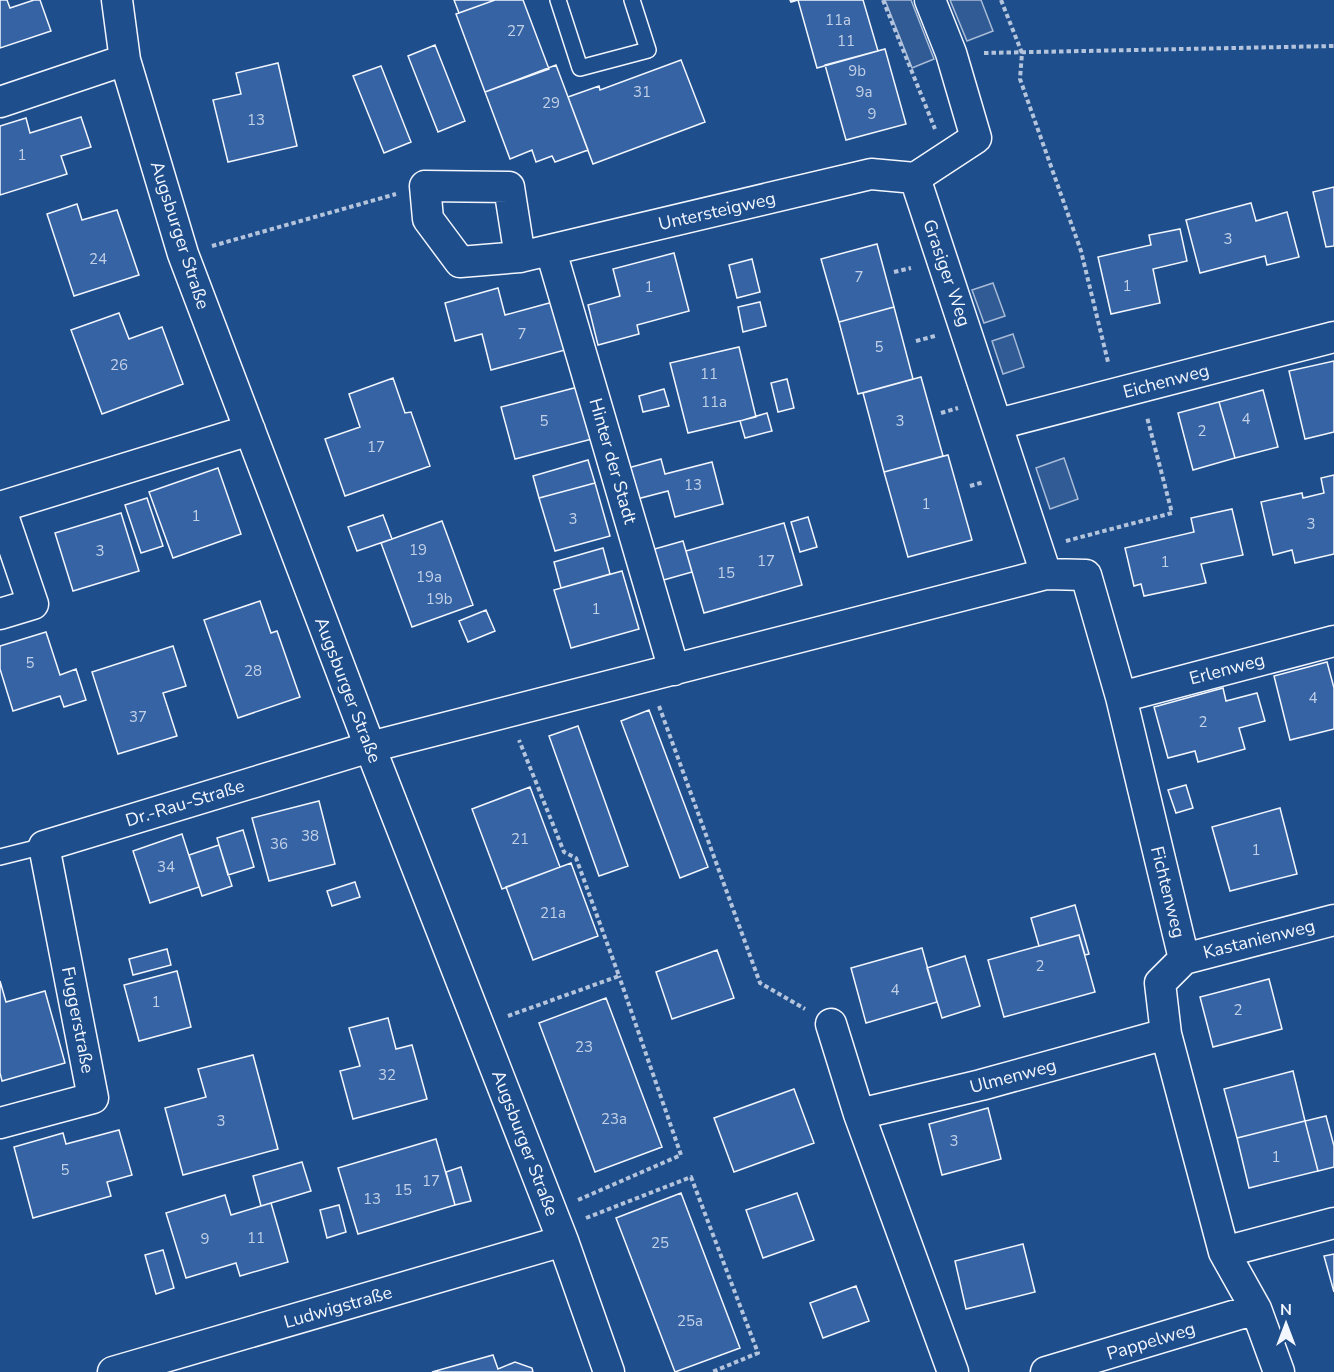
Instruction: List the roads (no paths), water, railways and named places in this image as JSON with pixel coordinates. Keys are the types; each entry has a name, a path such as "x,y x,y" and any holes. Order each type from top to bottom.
{"street":[{"name":"Augsburger Straße","path":"117,0 125,60 183,254 370,747 557,1227 609,1372"},
{"path":"915,178 976,138 951,53 930,0"},
{"path":"0,102 125,60"},
{"name":"Untersteigweg","path":"520,257 509,187 425,186 428,219 460,262 520,257 551,251 871,174 915,178"},
{"name":"Grasiger Weg","path":"915,178 998,424 1041,561"},
{"name":"Hinter der Stadt","path":"551,251 662,674"},
{"name":"Eichenweg","path":"998,424 1334,337"},
{"path":"0,614 33,604 0,507 250,430"},
{"path":"370,747 662,674 1041,561"},
{"name":"Fichtenweg","path":"1041,561 1086,575 1121,697 1184,959 1160,983 1166,1034 1224,1252 1256,1309 1279,1372"},
{"name":"Erlenweg","path":"1121,697 1334,641"},
{"name":"Dr.-Rau-Straße","path":"44,846 370,747"},
{"name":"Fuggerstraße","path":"0,1123 93,1098 44,846"},
{"name":"Kastanienweg","path":"1184,959 1334,920"},
{"path":"831,1024 859,1114 953,1372"},
{"name":"Ulmenweg","path":"859,1114 981,1085 1166,1034"},
{"path":"1224,1252 1334,1222"},
{"name":"Ludwigstraße","path":"113,1372 557,1227"},
{"name":"Pappelweg","path":"1046,1372 1256,1309"}],"lane":[{"path":"558,0 580,68 648,50 632,0"},
{"name":"Dr.-Rau-Straße","path":"0,857 44,846"}]}
